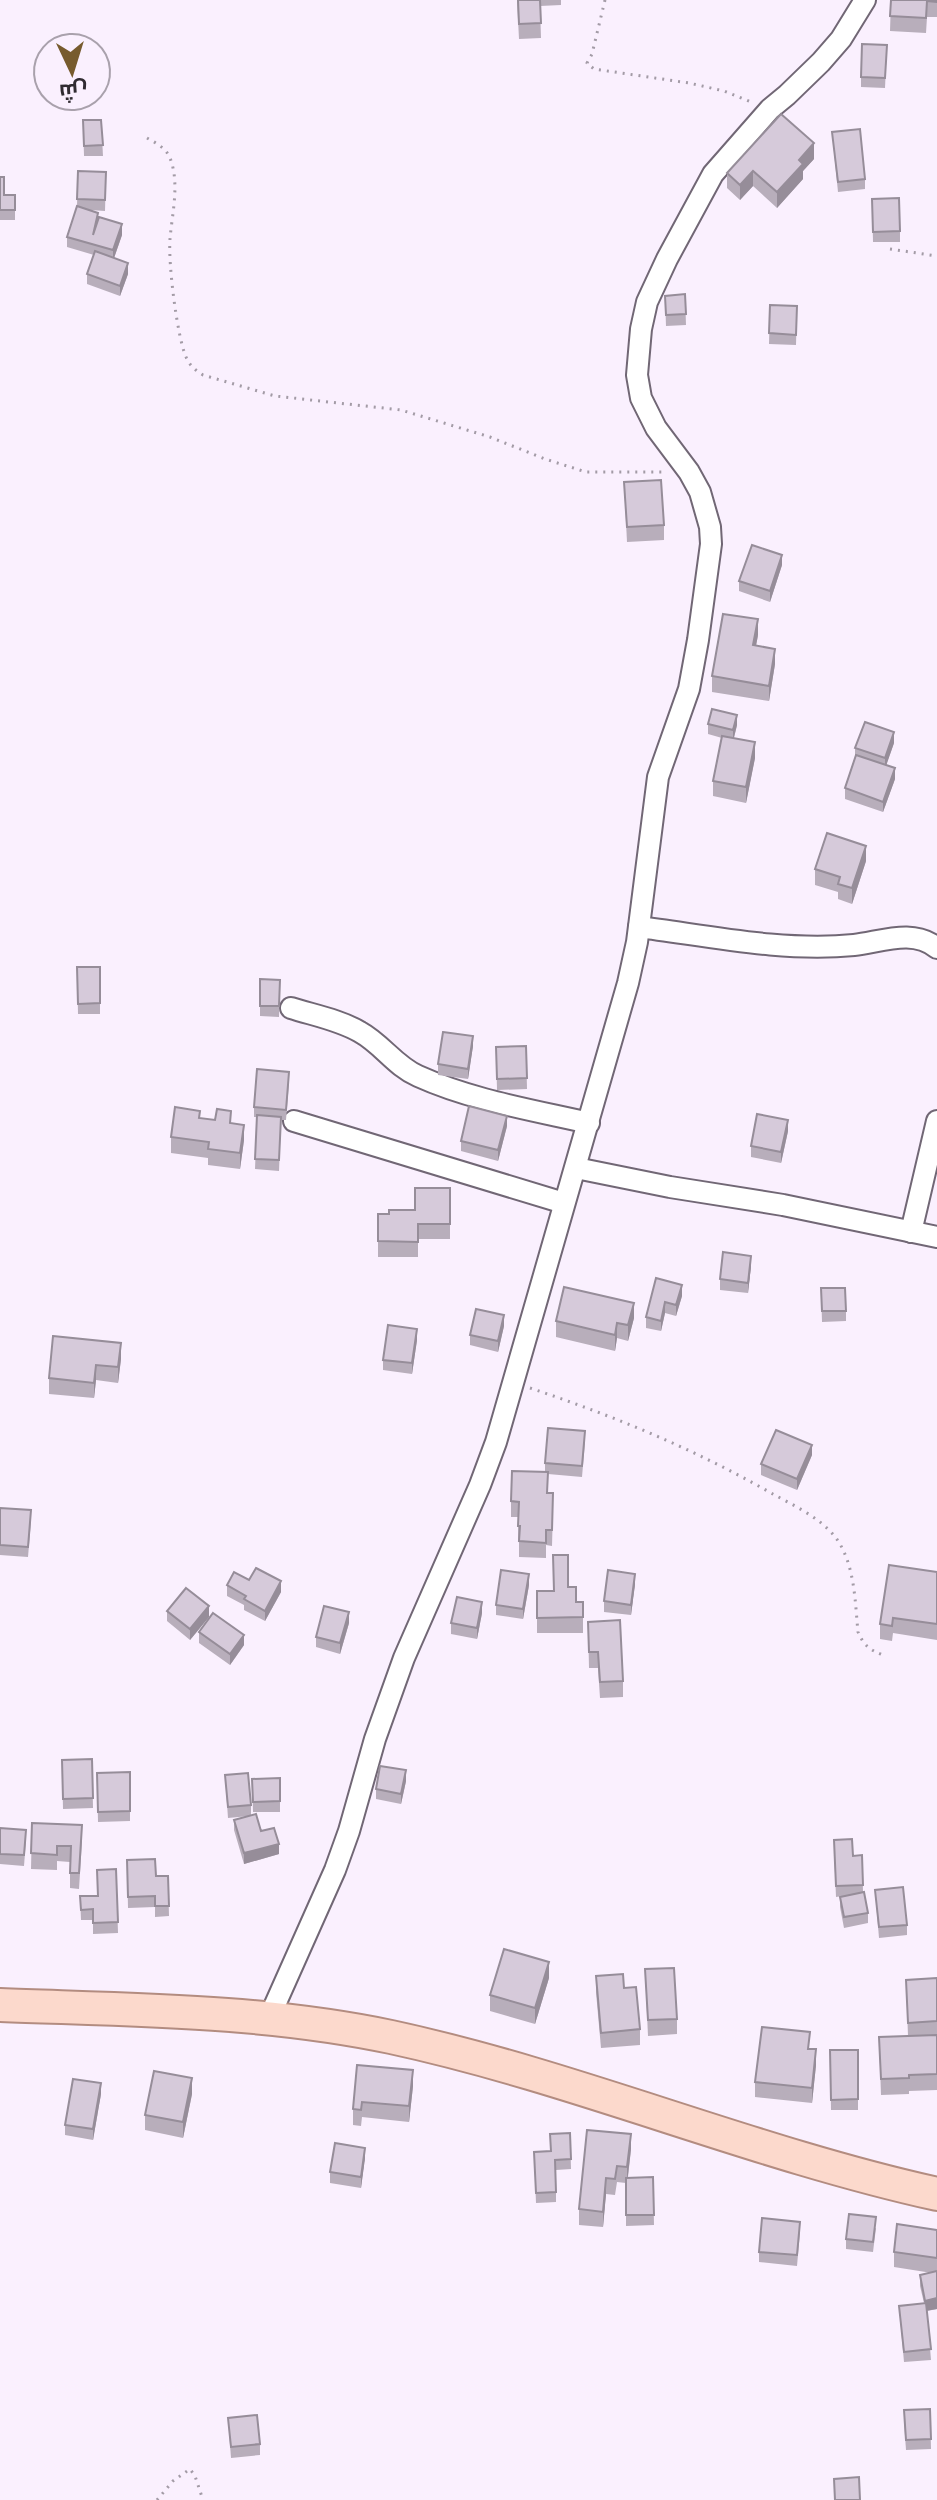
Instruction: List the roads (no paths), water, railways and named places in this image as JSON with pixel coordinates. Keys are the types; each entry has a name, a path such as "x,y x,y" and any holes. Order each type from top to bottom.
{"main road":[{"path":"0,2005 269,2018 333,2025 477,2059 790,2155 882,2182 937,2194"}],"street":[{"path":"269,2018 335,1870 375,1739 404,1658 480,1485 514,1383 628,983 639,927 658,777 689,689 711,544 706,508 689,472 656,428 641,398 637,375 647,302 713,174 770,109 821,62 841,39 865,0"},
{"path":"639,927 807,946 855,945 904,937 931,943 937,948"},
{"path":"291,1008 358,1030 398,1065 425,1079 488,1099 589,1123"},
{"path":"294,1121 564,1203"},
{"path":"911,1232 937,1121"},
{"path":"576,1168 783,1205 937,1237"}]}
